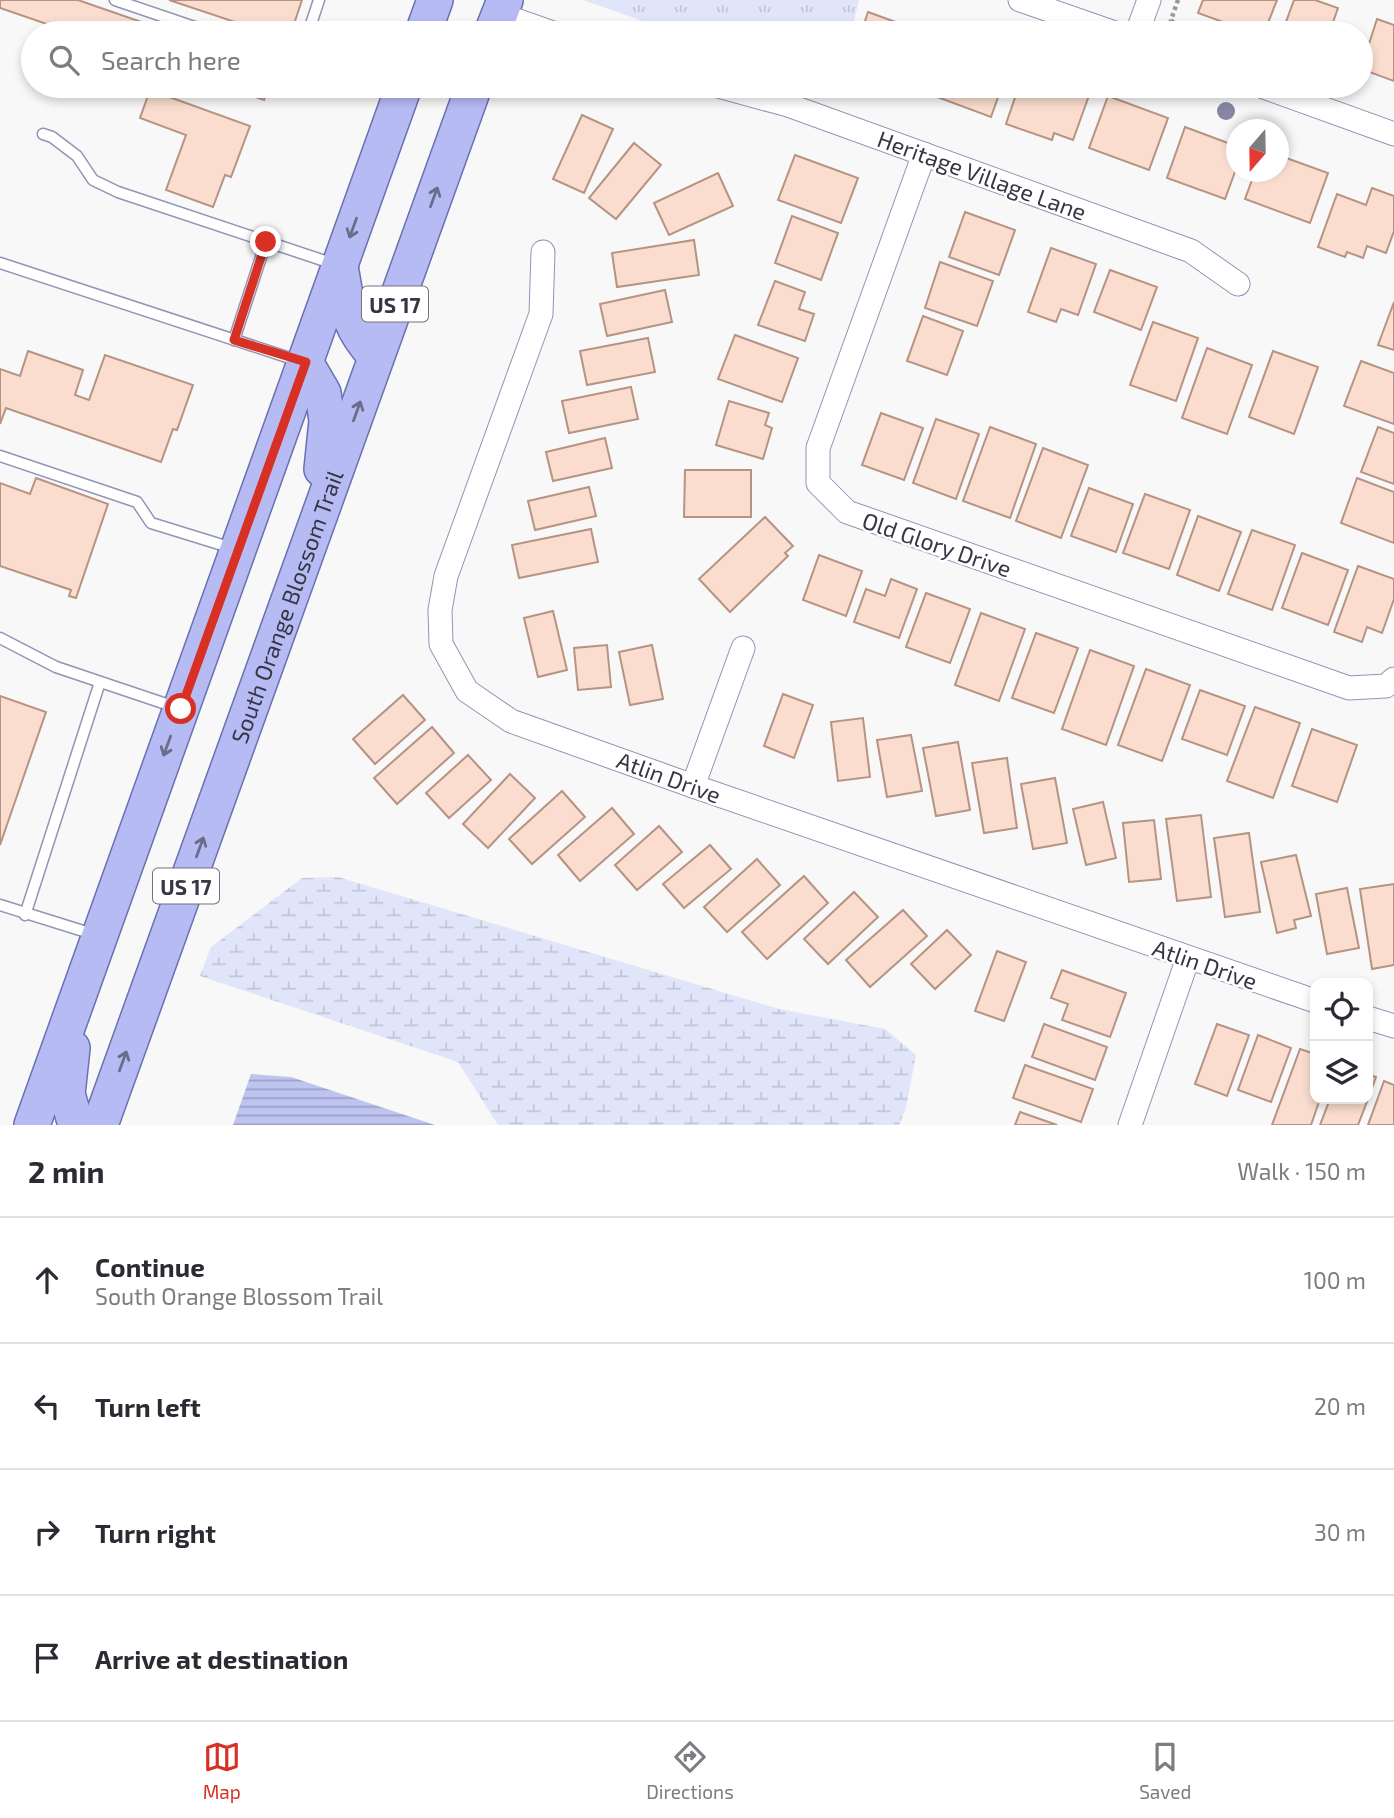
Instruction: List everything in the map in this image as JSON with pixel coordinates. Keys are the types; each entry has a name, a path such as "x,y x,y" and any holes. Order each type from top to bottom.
{"main road":[{"name":"US 17","path":"32,1125 400,98"},
{"name":"South Orange Blossom Trail","path":"100,1125 470,98"},
{"path":"340,265 349,313 360,339 376,356"},
{"path":"306,362 323,393 327,421 317,522"},
{"path":"76,1125 67,1094 78,996"}],"street":[{"path":"1020,0 1080,21"},
{"path":"1142,21 1150,0"},
{"name":"Heritage Village Lane","path":"762,98 1191,251 1238,284"},
{"path":"1294,98 1394,134"},
{"name":"Old Glory Drive","path":"924,154 818,449 818,483 847,512 1349,688 1386,686 1394,679"},
{"name":"Atlin Drive","path":"543,252 541,314 446,576 440,610 441,644 467,691 511,721 1310,999"},
{"path":"693,786 743,648"},
{"path":"1130,1125 1188,958"},
{"path":"1373,1020 1394,1026"}],"lane":[{"path":"115,0 177,21"},
{"path":"312,21 319,0"},
{"path":"43,134 52,137 77,156 93,180 118,192 340,265"},
{"path":"234,340 266,242"},
{"path":"0,263 306,362"},
{"path":"0,456 137,502 151,523 238,549"},
{"path":"0,638 56,667 181,709"},
{"path":"25,915 100,682"},
{"path":"0,905 99,936"}],"path":[{"path":"1172,21 1178,0"}],"green space":[{"path":"583,0 859,0 854,21 643,21"},
{"path":"338,877 779,1009 885,1029 916,1055 906,1108 899,1125 498,1125 458,1062 200,976 211,947 302,878"}],"water":[{"path":"251,1074 291,1077 435,1125 233,1125"}],"building":[{"path":"0,0 78,0 138,21 38,21 0,8"},
{"path":"169,0 302,0 295,21 232,21"},
{"path":"1203,0 1277,0 1269,21 1220,21 1198,13"},
{"path":"1294,0 1315,0 1338,8 1333,21 1286,21"},
{"path":"868,12 893,21 865,21"},
{"path":"1377,19 1394,25 1394,81 1373,73 1373,32"},
{"path":"147,98 172,98 250,126 231,177 225,175 213,207 166,190 186,135 140,118"},
{"path":"940,98 998,98 991,117"},
{"path":"1015,98 1088,98 1073,140 1054,133 1052,140 1006,124"},
{"path":"1107,98 1168,118 1149,170 1089,148"},
{"path":"582,115 613,129 584,193 553,179"},
{"path":"1185,127 1226,142 1226,182 1231,182 1225,199 1167,178"},
{"path":"634,143 661,165 616,219 589,198"},
{"path":"795,155 858,178 841,223 778,200"},
{"path":"1289,159 1328,173 1310,223 1245,199 1251,182 1289,182"},
{"path":"718,173 733,206 669,235 654,203"},
{"path":"1372,188 1394,196 1394,231 1386,253 1367,246 1363,258 1347,252 1345,257 1318,247 1337,194 1366,205"},
{"path":"965,212 1015,230 999,275 949,257"},
{"path":"792,216 838,233 821,280 775,263"},
{"path":"694,240 699,275 617,287 612,253"},
{"path":"1051,248 1096,264 1078,315 1061,309 1056,322 1028,312"},
{"path":"940,262 993,281 977,326 925,308"},
{"path":"1110,270 1157,287 1141,330 1094,312"},
{"path":"775,281 805,292 799,309 814,314 805,341 758,325"},
{"path":"665,290 672,322 607,336 600,304"},
{"path":"1394,302 1394,350 1378,345"},
{"path":"923,316 963,331 947,375 907,361"},
{"path":"1153,322 1198,338 1176,401 1130,385"},
{"path":"735,335 798,358 782,402 718,379"},
{"path":"648,338 655,372 587,385 580,351"},
{"path":"1207,348 1252,365 1227,434 1182,418"},
{"path":"28,351 83,370 75,395 89,400 105,355 193,385 177,430 173,429 161,462 6,408 0,424 0,369 20,376"},
{"path":"1273,351 1318,367 1294,434 1249,417"},
{"path":"1361,361 1394,373 1394,424 1344,406"},
{"path":"631,387 638,419 569,433 562,401"},
{"path":"729,401 769,413 765,425 772,428 763,459 716,445"},
{"path":"881,413 923,428 904,480 862,465"},
{"path":"936,419 979,434 956,499 913,483"},
{"path":"990,427 1036,444 1010,518 963,501"},
{"path":"1378,427 1394,433 1394,484 1361,472"},
{"path":"605,438 612,468 553,481 546,452"},
{"path":"1043,448 1088,465 1061,538 1016,521"},
{"path":"685,470 751,470 751,517 684,517"},
{"path":"36,478 108,504 76,598 69,596 71,590 0,566 0,483 30,494"},
{"path":"1357,478 1394,492 1394,543 1341,523"},
{"path":"589,487 596,516 535,530 528,501"},
{"path":"1089,488 1133,504 1116,552 1071,536"},
{"path":"1145,494 1190,510 1169,569 1123,553"},
{"path":"1198,516 1241,532 1219,591 1177,575"},
{"path":"765,517 793,546 785,553 788,556 730,612 699,579"},
{"path":"591,529 598,562 519,578 512,545"},
{"path":"1252,530 1295,545 1272,610 1228,594"},
{"path":"1302,553 1348,570 1328,625 1282,608"},
{"path":"819,555 862,571 846,616 803,600"},
{"path":"1358,566 1394,579 1394,599 1382,633 1367,627 1362,642 1334,632"},
{"path":"891,579 917,589 899,638 854,622 866,589 885,596"},
{"path":"926,593 970,609 950,663 906,647"},
{"path":"553,611 567,670 538,677 524,618"},
{"path":"981,613 1025,629 999,701 955,685"},
{"path":"1036,633 1078,648 1054,713 1012,698"},
{"path":"607,645 611,687 578,690 574,648"},
{"path":"652,645 663,699 630,705 619,652"},
{"path":"1090,650 1134,666 1106,745 1062,729"},
{"path":"1146,669 1190,685 1162,761 1118,745"},
{"path":"1200,690 1245,706 1227,755 1182,739"},
{"path":"783,694 813,705 794,758 764,746"},
{"path":"403,695 425,720 375,764 353,739"},
{"path":"0,696 46,712 0,845"},
{"path":"1255,707 1300,723 1273,798 1227,781"},
{"path":"863,718 870,777 838,781 831,722"},
{"path":"432,727 454,753 397,804 374,778"},
{"path":"1312,729 1357,745 1337,802 1292,786"},
{"path":"911,735 922,791 887,797 877,740"},
{"path":"958,742 970,810 936,816 923,748"},
{"path":"468,755 491,780 449,818 426,793"},
{"path":"1007,758 1017,828 984,833 972,763"},
{"path":"510,774 535,798 488,848 463,824"},
{"path":"1055,778 1067,843 1033,849 1021,784"},
{"path":"562,791 585,817 532,864 509,839"},
{"path":"1103,802 1116,858 1086,865 1073,809"},
{"path":"612,808 634,834 580,881 558,855"},
{"path":"1201,815 1211,897 1177,901 1166,819"},
{"path":"1154,820 1161,879 1129,882 1123,823"},
{"path":"659,826 682,852 637,890 615,865"},
{"path":"1249,833 1260,912 1225,917 1214,838"},
{"path":"710,845 731,869 684,908 663,884"},
{"path":"1296,855 1311,916 1294,920 1296,928 1277,933 1261,862"},
{"path":"757,859 780,885 727,932 704,907"},
{"path":"804,876 828,903 767,959 742,932"},
{"path":"1394,884 1394,965 1372,969 1360,889"},
{"path":"1347,888 1359,948 1327,954 1316,894"},
{"path":"854,892 878,917 828,964 804,939"},
{"path":"903,910 927,936 870,987 846,960"},
{"path":"947,930 971,955 935,989 911,964"},
{"path":"997,951 1026,962 1004,1021 975,1011"},
{"path":"1062,970 1126,993 1110,1037 1062,1020 1068,1004 1051,998"},
{"path":"1044,1024 1107,1047 1095,1080 1032,1057"},
{"path":"1217,1024 1249,1035 1227,1096 1195,1084"},
{"path":"1258,1035 1291,1048 1271,1102 1238,1090"},
{"path":"1300,1049 1310,1052 1310,1104 1318,1104 1311,1125 1272,1125"},
{"path":"1025,1065 1093,1089 1081,1122 1013,1098"},
{"path":"1384,1081 1394,1085 1394,1125 1368,1125"},
{"path":"1328,1104 1366,1104 1358,1125 1320,1125"},
{"path":"1020,1112 1057,1125 1015,1125"}],"route":[{"path":"181,709 306,362 234,340 266,242"}]}
